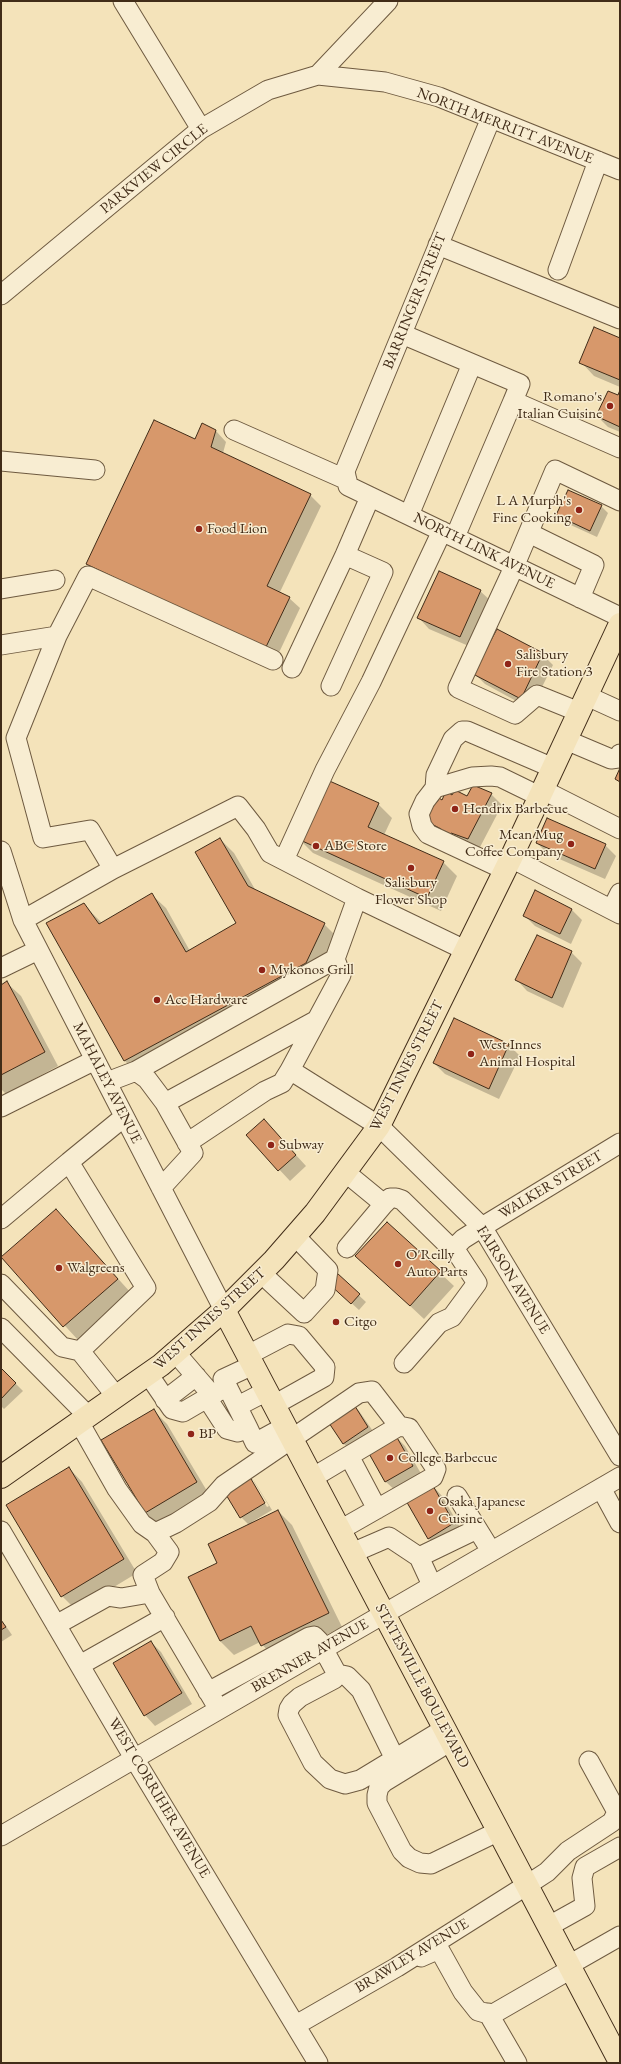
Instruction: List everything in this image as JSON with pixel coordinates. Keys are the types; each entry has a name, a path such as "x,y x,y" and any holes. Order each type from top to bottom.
{"main road":[{"name":"WEST INNES STREET","path":"1,1477 148,1374 175,1352 224,1310 261,1273 316,1213 379,1126 464,950 508,864 583,704 615,648 620,624"},
{"name":"STATESVILLE BOULEVARD","path":"224,1310 620,2062"}],"street":[{"path":"123,1 201,129"},
{"name":"PARKVIEW CIRCLE","path":"1,295 201,129 268,90 318,75 388,1"},
{"name":"NORTH MERRITT AVENUE","path":"318,75 385,82 439,97 620,170"},
{"name":"BARRINGER STREET","path":"347,483 345,471 491,118"},
{"path":"558,270 598,161"},
{"path":"438,245 620,319"},
{"path":"284,860 325,770 448,534 520,384 402,334"},
{"path":"409,515 472,364"},
{"path":"513,401 620,448"},
{"name":"NORTH LINK AVENUE","path":"234,430 347,483 370,496 620,617"},
{"path":"1,461 95,470"},
{"path":"620,501 556,470 529,533 458,688 515,714 537,695 620,711"},
{"path":"292,668 345,555 370,496"},
{"path":"529,533 594,565 580,598"},
{"path":"331,686 383,572 345,555"},
{"path":"113,869 90,830 43,838 16,738 58,636 88,576 273,660"},
{"path":"1,589 55,580"},
{"path":"1,645 58,636"},
{"path":"552,768 467,731 462,731 453,739 436,774 435,788 425,801 419,814 425,831 617,906"},
{"path":"566,740 616,757"},
{"path":"435,788 472,777 491,776 541,793 620,829"},
{"path":"23,920 113,869 238,806 256,829 270,853 357,898 464,950"},
{"name":"MAHALEY AVENUE","path":"1,851 23,920 224,1310"},
{"path":"187,1143 265,1091 282,1083 341,975 335,959 357,898"},
{"path":"1,968 38,950"},
{"path":"107,1082 136,1071 335,959"},
{"path":"165,1103 315,1021"},
{"path":"1,1107 95,1060"},
{"name":"FAIRSON AVENUE","path":"290,1070 379,1126 482,1227 620,1456"},
{"path":"136,1071 147,1079 165,1103 193,1153 161,1188"},
{"path":"1,1219 124,1117"},
{"name":"WALKER STREET","path":"454,1248 463,1239 620,1143"},
{"path":"69,1162 146,1288 80,1351"},
{"path":"345,1172 384,1204"},
{"path":"346,1248 384,1204 390,1198 396,1198 402,1200 451,1248 454,1248 477,1282 452,1317 439,1323 404,1363"},
{"path":"148,1374 172,1409 183,1412 215,1393 223,1379 288,1334 304,1313 325,1290 328,1270 295,1236"},
{"path":"261,1273 304,1313"},
{"path":"1,1284 62,1347 80,1351 116,1396"},
{"path":"1,1328 84,1419 117,1489 142,1524 155,1533 169,1552 163,1562 143,1575 150,1593 218,1709"},
{"path":"238,1406 270,1398 324,1377 324,1366 299,1336 288,1334"},
{"path":"175,1352 196,1376 215,1393 238,1406 255,1443 289,1432"},
{"path":"165,1400 196,1376"},
{"path":"155,1533 176,1523 209,1502 224,1485 289,1432 359,1393 372,1391 399,1426 409,1428 436,1469 433,1477 340,1530"},
{"path":"215,1393 227,1429 238,1432 248,1428"},
{"path":"312,1478 399,1426"},
{"path":"349,1456 377,1509"},
{"name":"BRENNER AVENUE","path":"1,1836 218,1709 245,1683 323,1648 620,1477"},
{"path":"600,1488 620,1523"},
{"path":"457,1496 491,1551"},
{"path":"419,1557 477,1529"},
{"name":"WEST CORRIHER AVENUE","path":"1,1531 134,1758 318,2063"},
{"path":"352,1553 389,1537 419,1557 432,1585"},
{"path":"56,1625 108,1596 122,1598 150,1593"},
{"path":"80,1665 165,1617"},
{"path":"323,1648 337,1674"},
{"path":"337,1674 334,1679 300,1697 289,1709 288,1715 313,1763 330,1779 345,1784 360,1780 395,1759 448,1735"},
{"path":"337,1674 347,1676 361,1690 395,1759"},
{"path":"208,1692 245,1683"},
{"path":"448,1735 379,1787 377,1803 402,1851 409,1858 420,1863 431,1864 499,1831"},
{"name":"BRAWLEY AVENUE","path":"296,2025 397,1967 527,1885 547,1872 568,1850 612,1822 617,1812 589,1761"},
{"path":"549,1926 585,1906 582,1878 585,1866 620,1847"},
{"path":"397,1967 439,1949 463,1992 478,2011 493,2014 620,1936"},
{"path":"488,2013 517,2063"}],"building":[{"path":"594,327 620,338 620,380 579,363"},
{"name":"Romano's Italian Cuisine","path":"620,390 620,427 596,416 608,391 618,395"},
{"name":"Food Lion","path":"154,420 195,439 202,423 216,430 211,447 311,494 267,586 290,597 265,649 86,564"},
{"name":"L A Murph's Fine Cooking","path":"568,490 602,505 590,531 556,515"},
{"path":"439,571 481,590 460,637 417,618"},
{"name":"Salisbury Fire Station 3","path":"497,629 543,653 521,699 473,674"},
{"path":"620,768 620,782 615,779"},
{"path":"325,779 379,803 368,827 444,861 427,898 298,839"},
{"name":"Hendrix Barbecue","path":"473,785 492,793 468,839 451,833 449,837 440,833 441,829 428,822 430,799 437,802 439,798 442,800 446,791 452,795 455,790 467,796"},
{"name":"Mean Mug Coffee Company","path":"547,818 606,844 595,869 536,843"},
{"path":"220,838 248,886 325,923 306,963 124,1061 46,923 84,903 99,924 152,893 186,952 236,923 195,852"},
{"path":"535,890 572,909 560,934 523,916"},
{"path":"537,935 572,951 552,998 515,980"},
{"path":"7,981 45,1052 1,1075 1,985"},
{"name":"West Innes Animal Hospital","path":"454,1018 509,1044 489,1089 433,1063"},
{"name":"Subway","path":"264,1119 296,1155 278,1171 246,1135"},
{"name":"Walgreens","path":"56,1209 118,1279 63,1327 1,1257"},
{"name":"O'Reilly Auto Parts","path":"387,1222 441,1271 410,1306 355,1256"},
{"path":"337,1273 360,1294 351,1304 328,1283"},
{"path":"1,1368 16,1383 1,1399"},
{"path":"353,1403 368,1427 343,1444 327,1420"},
{"path":"154,1409 197,1482 145,1513 101,1440"},
{"name":"College Barbecue","path":"395,1434 413,1466 385,1482 367,1450"},
{"path":"69,1467 124,1559 61,1597 6,1505"},
{"path":"247,1472 265,1503 240,1518 222,1488"},
{"name":"Osaka Japanese Cuisine","path":"432,1484 454,1523 428,1539 405,1499"},
{"path":"278,1510 329,1613 261,1646 251,1626 220,1641 188,1577 217,1563 208,1544"},
{"path":"1,1620 6,1627 1,1630"},
{"path":"151,1641 182,1693 144,1716 113,1663"}],"place":[{"name":"Romano's Italian Cuisine","path":"610,406"},
{"name":"L A Murph's Fine Cooking","path":"579,510"},
{"name":"Food Lion","path":"199,529"},
{"name":"Salisbury Fire Station 3","path":"508,664"},
{"name":"Hendrix Barbecue","path":"455,809"},
{"name":"Mean Mug Coffee Company","path":"571,844"},
{"name":"ABC Store","path":"316,846"},
{"name":"Salisbury Flower Shop","path":"411,868"},
{"name":"Mykonos Grill","path":"262,970"},
{"name":"Ace Hardware","path":"157,1000"},
{"name":"West Innes Animal Hospital","path":"471,1054"},
{"name":"Subway","path":"271,1145"},
{"name":"O'Reilly Auto Parts","path":"398,1264"},
{"name":"Walgreens","path":"59,1268"},
{"name":"Citgo","path":"336,1322"},
{"name":"BP","path":"191,1434"},
{"name":"College Barbecue","path":"390,1458"},
{"name":"Osaka Japanese Cuisine","path":"430,1511"}]}
